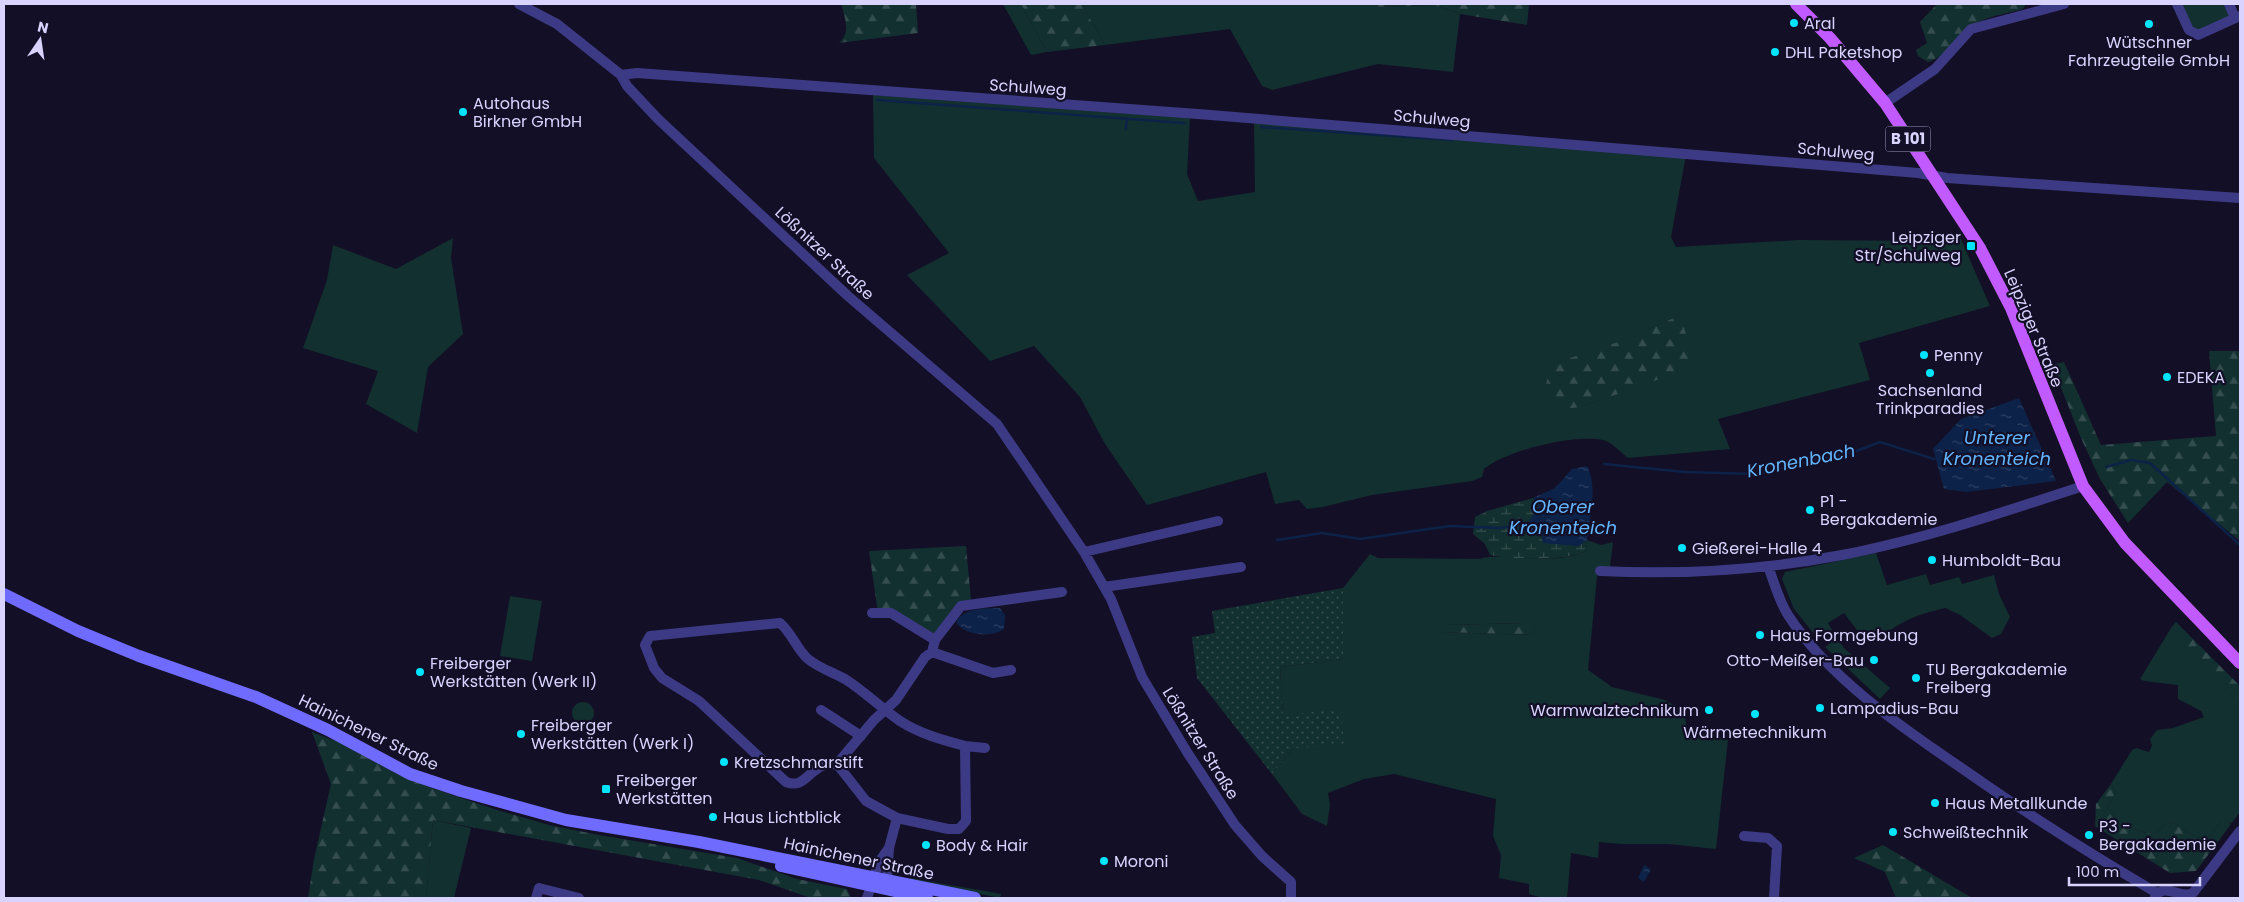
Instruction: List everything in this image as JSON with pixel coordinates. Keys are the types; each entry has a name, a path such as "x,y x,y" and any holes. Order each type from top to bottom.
{"main road":[{"name":"Leipziger Straße","path":"1796,4 1830,38 1885,103 1931,175 1976,240 2011,308 2083,486 2125,542 2240,663"},
{"name":"Hainichener Straße","path":"4,594 78,631 130,653 256,697 297,715 388,763 425,779 566,820 626,828 736,849 871,887 975,898"},
{"name":"Hainichener Straße","path":"885,889 927,898"}],"street":[{"name":"Lößnitzer Straße","path":"519,4 557,24 621,75 627,86 673,133 848,296 997,424 1084,552 1110,599 1142,677 1187,752 1235,825 1262,856 1291,882 1291,898"},
{"path":"1885,103 1934,68 1971,29 2064,4"},
{"path":"2177,4 2189,30 2198,35 2238,17 2229,4"},
{"name":"Schulweg","path":"621,75 636,73 1198,114 1690,153 1931,175 1955,179 2240,198"},
{"path":"1600,571 1645,573 1768,566 1843,555 1923,536 2083,486"},
{"path":"1084,552 1218,521"},
{"path":"1104,587 1241,566"},
{"path":"1768,566 1787,613 1797,627 1843,677 1894,721 2017,807 2156,896 2165,890 2173,891 2181,896 2193,894 2240,831"},
{"path":"985,748 965,746 934,737 903,722 886,711 844,679 830,673 806,657 790,631 780,622 650,636 645,645 654,668 662,678 699,702 786,782 793,785 800,784 818,768 826,764 837,764 874,720 886,711 898,698 925,657 932,652 935,640 961,606 1062,592"},
{"path":"872,613 891,612 935,640"},
{"path":"932,652 961,664 993,673 1011,670"},
{"path":"820,710 861,736"},
{"path":"837,764 866,801 897,818 948,829 959,829 966,821 967,814 965,746"},
{"path":"885,889 890,848 897,818"},
{"path":"1744,836 1768,838 1777,846 1774,898"},
{"path":"871,887 880,862 890,848"},
{"path":"537,893 579,898"}],"green space":[{"path":"841,4 916,4 918,33 839,43 843,39 846,30"},
{"path":"1003,4 1021,4 1047,52 1031,55"},
{"path":"1021,4 1082,4 1105,45 1047,52"},
{"path":"1082,4 1372,4 1373,7 1435,5 1460,14 1453,72 1378,64 1272,90 1262,86 1230,29 1105,45"},
{"path":"1372,4 1529,4 1527,25 1460,14 1435,5 1373,7"},
{"path":"1937,4 2026,4 2023,9 1981,21 1942,55 1928,62 1918,56 1916,50 1927,43 1920,22"},
{"path":"2177,4 2229,4 2235,18 2198,35"},
{"path":"873,95 1190,118 1187,174 1198,201 1255,192 1254,123 1686,155 1671,237 1676,247 1799,240 1937,241 1960,237 1990,306 1859,343 1870,380 1718,419 1730,449 1628,458 1606,441 1575,439 1541,445 1509,456 1484,469 1482,477 1472,481 1372,495 1323,507 1307,509 1299,500 1275,504 1266,472 1147,505 1105,444 1080,397 1034,346 990,361 907,275 949,253 874,158","holes":["1680,315 1616,394 1581,407 1631,338"]},
{"path":"453,238 451,258 463,334 428,367 417,433 366,404 378,371 303,348 327,280 333,245 396,269"},
{"path":"1680,315 1696,366 1581,407 1563,409 1550,404 1544,391 1550,370 1564,360 1630,338"},
{"path":"2209,351 2240,351 2240,541 2167,482 2128,523 2100,479 2081,438 2052,365 2064,362 2101,445 2216,436"},
{"path":"1533,498 1539,507 1535,513 1533,531 1541,533 1544,538 1578,546 1587,540 1584,552 1564,557 1538,559 1490,555 1485,544 1473,534 1475,517 1487,511"},
{"path":"1587,540 1601,545 1613,542 1610,567 1598,567 1588,670 1612,687 1665,700 1684,711 1687,730 1728,740 1716,849 1668,844 1599,842 1598,858 1571,853 1567,898 1543,898 1529,894 1529,884 1499,878 1501,855 1493,836 1496,799 1394,774 1364,779 1328,793 1330,805 1327,826 1302,814 1272,774 1294,748 1283,716 1280,667 1343,659 1343,588 1370,554 1378,558 1479,559 1496,557 1546,559 1566,557 1584,552","holes":["1527,623 1533,625 1535,631 1532,635 1442,632 1447,625"]},
{"path":"966,546 971,600 935,640 891,613 878,613 869,551"},
{"path":"1876,553 1887,585 1926,574 1930,585 1959,577 1962,584 1994,575 1999,594 2010,617 2001,634 1992,638 1960,615 1945,608 1914,617 1887,632 1876,635 1860,634 1844,613 1828,623 1832,630 1818,639 1794,609 1782,579 1785,572"},
{"path":"1343,588 1343,659 1280,667 1283,715 1341,709 1344,745 1294,748 1272,774 1197,678 1192,637 1215,633 1212,611"},
{"path":"510,596 542,601 532,661 500,656"},
{"path":"2176,622 2193,639 2187,649 2240,703 2240,812 2231,824 2230,822 2221,822 2208,838 2194,836 2174,822 2166,824 2155,834 2134,829 2120,822 2108,806 2116,793 2111,784 2132,750 2136,748 2149,752 2152,746 2150,739 2157,730 2173,728 2204,717 2201,711 2178,699 2178,685 2140,679"},
{"path":"1533,624 1535,631 1532,635 1442,632 1440,629 1440,626 1447,625"},
{"path":"1837,638 1844,648 1890,688 1880,699 1825,647"},
{"path":"2193,639 2240,686 2240,703 2186,649"},
{"path":"583,702 591,705 594,713 591,721 583,724 575,721 572,713 575,705"},
{"path":"312,732 341,743 399,775 494,809 549,825 737,858 797,879 847,889 851,898 811,898 759,880 433,820 426,898 308,898 314,859 331,784"},
{"path":"2111,784 2116,793 2108,806 2111,812 2120,822 2134,829 2155,834 2166,824 2174,822 2194,836 2208,838 2221,822 2227,821 2231,824 2196,871 2170,873 2095,826 2096,804"},
{"path":"433,820 471,828 454,898 426,898"},
{"path":"1883,845 1972,898 1896,898 1885,872 1854,858"},
{"path":"909,879 1001,894 1000,898"}],"water":[{"name":"Unterer Kronenteich","path":"2019,398 2056,481 1966,492 1944,489 1933,449 1961,419"},
{"name":"Oberer Kronenteich","path":"1587,466 1593,493 1587,540 1578,546 1543,543 1541,533 1533,531 1526,525 1539,507 1533,498 1555,488 1572,469"},
{"path":"1000,608 1005,615 1004,629 999,632 993,634 972,633 960,627 956,622 967,612"},
{"path":"1644,865 1651,869 1644,882 1638,878"}],"waterway":[{"path":"877,100 1184,123"},
{"path":"1126,129 1127,119"},
{"path":"1261,127 1452,140"},
{"name":"Kronenbach","path":"1604,464 1685,472 1756,474 1854,452 1880,442 1934,459"},
{"name":"Kronenbach","path":"2106,467 2131,460 2150,463 2240,545"},
{"name":"Kronenbach","path":"1277,540 1322,533 1360,539 1450,526 1499,528 1526,525"}],"place":[{"name":"Aral","path":"1794,23"},
{"name":"Wütschner Fahrzeugteile GmbH","path":"2149,24"},
{"name":"DHL Paketshop","path":"1775,52"},
{"name":"Autohaus Birkner GmbH","path":"463,112"},
{"name":"Leipziger Str/Schulweg","path":"1971,246"},
{"name":"Penny","path":"1924,355"},
{"name":"Sachsenland Trinkparadies","path":"1930,373"},
{"name":"EDEKA","path":"2167,377"},
{"name":"P1 - Bergakademie","path":"1810,510"},
{"name":"Gießerei-Halle 4","path":"1682,548"},
{"name":"Humboldt-Bau","path":"1932,560"},
{"name":"Haus Formgebung","path":"1760,635"},
{"name":"Otto-Meißer-Bau","path":"1874,660"},
{"name":"Freiberger Werkstätten (Werk II)","path":"420,672"},
{"name":"TU Bergakademie Freiberg","path":"1916,678"},
{"name":"Lampadius-Bau","path":"1820,708"},
{"name":"Warmwalztechnikum","path":"1709,710"},
{"name":"Wärmetechnikum","path":"1755,714"},
{"name":"Freiberger Werkstätten (Werk I)","path":"521,734"},
{"name":"Kretzschmarstift","path":"724,762"},
{"name":"Freiberger Werkstätten","path":"606,789"},
{"name":"Haus Metallkunde","path":"1935,803"},
{"name":"Haus Lichtblick","path":"713,817"},
{"name":"Schweißtechnik","path":"1893,832"},
{"name":"P3 - Bergakademie","path":"2089,835"},
{"name":"Body & Hair","path":"926,845"},
{"name":"Moroni","path":"1104,861"}]}
